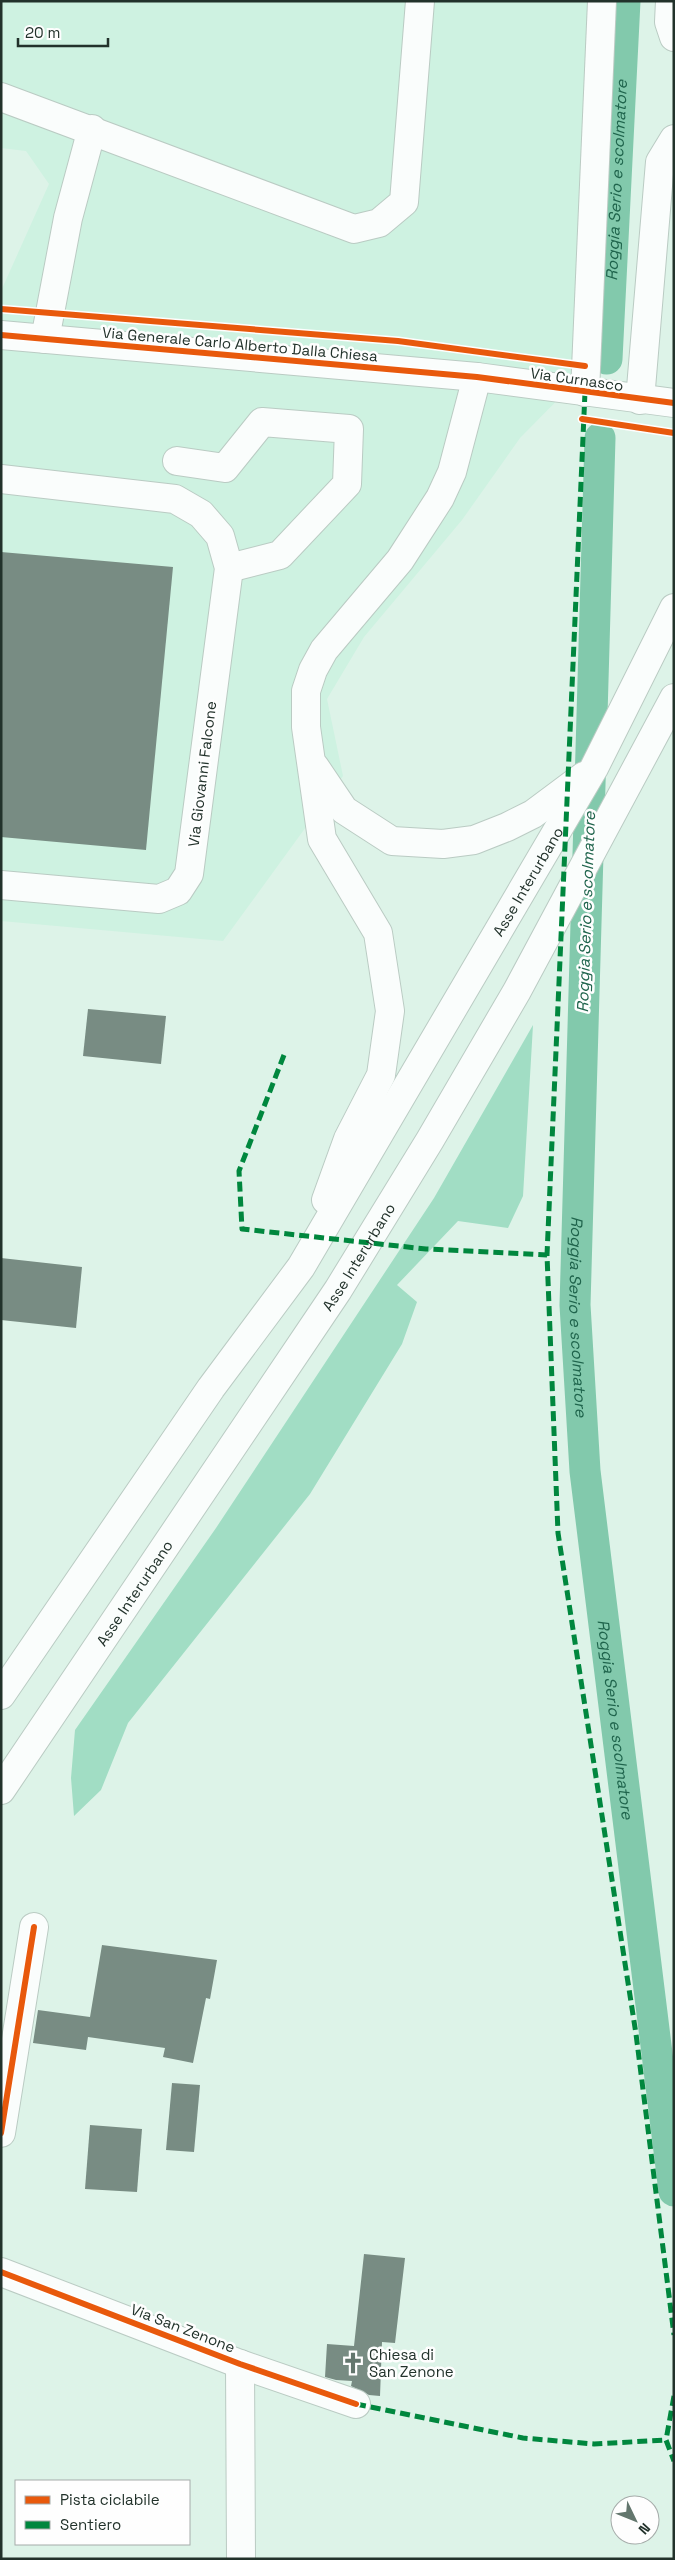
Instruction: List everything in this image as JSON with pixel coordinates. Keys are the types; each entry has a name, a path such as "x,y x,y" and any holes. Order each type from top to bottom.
{"main road":[{"path":"1,96 354,229 379,223 404,202 420,1"},
{"path":"584,392 602,1"},
{"path":"670,1 669,22 674,37"},
{"path":"45,339 68,218 92,129"},
{"path":"640,400 660,162 674,139"},
{"name":"Via Generale Carlo Alberto Dalla Chiesa","path":"1,335 477,377"},
{"path":"301,1267 348,1140 381,1075 390,1011 378,933 322,839 306,718 306,691 313,670 335,635 400,560 440,498 452,472 477,377"},
{"name":"Via Curnasco","path":"477,377 674,403"},
{"path":"177,461 225,468 262,422 349,429 347,484 280,555 230,568"},
{"name":"Via Giovanni Falcone","path":"1,479 175,499 201,514 220,536 230,568 189,874 178,891 159,899 1,885"},
{"name":"Asse Interurbano","path":"1,1695 211,1388 301,1267 594,768 674,608"},
{"name":"Asse Interurbano","path":"1,1790 338,1290 430,1140 517,991 674,698"},
{"path":"312,764 344,810 392,841 443,844 474,840 533,814 594,768"},
{"path":"1,2133 34,1927"},
{"name":"Via San Zenone","path":"1,2272 240,2364 356,2404"},
{"name":"Via San Zenone","path":"240,2364 241,2559"}],"shaded area":[{"path":"1,1 611,1 592,365 520,438 462,520 364,637 327,699 343,776 223,941 1,921 1,291 49,184 26,151 1,148"},
{"path":"533,1025 523,1196 508,1228 458,1221 397,1285 417,1302 402,1344 310,1494 128,1723 101,1790 74,1816 71,1778 75,1730 216,1528 434,1198"}],"building":[{"path":"1,552 173,567 146,850 1,837"},
{"path":"88,1009 166,1016 161,1064 83,1056"},
{"path":"1,1258 82,1267 76,1328 1,1320"},
{"path":"102,1945 217,1960 210,1999 206,1998 193,2063 163,2057 165,2048 88,2037 86,2050 33,2043 38,2010 90,2017"},
{"path":"172,2083 200,2085 194,2152 166,2150"},
{"path":"90,2125 142,2129 137,2192 85,2189"},
{"path":"364,2254 405,2258 395,2343 382,2342 380,2396 369,2395 351,2386 352,2381 325,2377 327,2344 354,2346"}],"waterway":[{"name":"Roggia Serio e scolmatore","path":"607,359 625,1"},
{"name":"Roggia Serio e scolmatore","path":"600,438 575,1305 585,1471 674,2191"}],"marked path":[{"path":"585,392 547,1255 558,1533 636,2034 674,2335"},
{"path":"284,1055 239,1171 242,1229 426,1249 547,1255"},
{"path":"674,2396 666,2440 674,2461"},
{"path":"356,2404 523,2438 594,2444 666,2440"}],"cycle path":[{"path":"1,309 398,341 585,366"},
{"path":"1,335 477,377 674,403"},
{"path":"582,419 674,433"},
{"path":"1,2133 34,1927"},
{"path":"1,2272 240,2364 356,2404"}],"place":[{"name":"Chiesa di San Zenone","path":"353,2363"}]}
